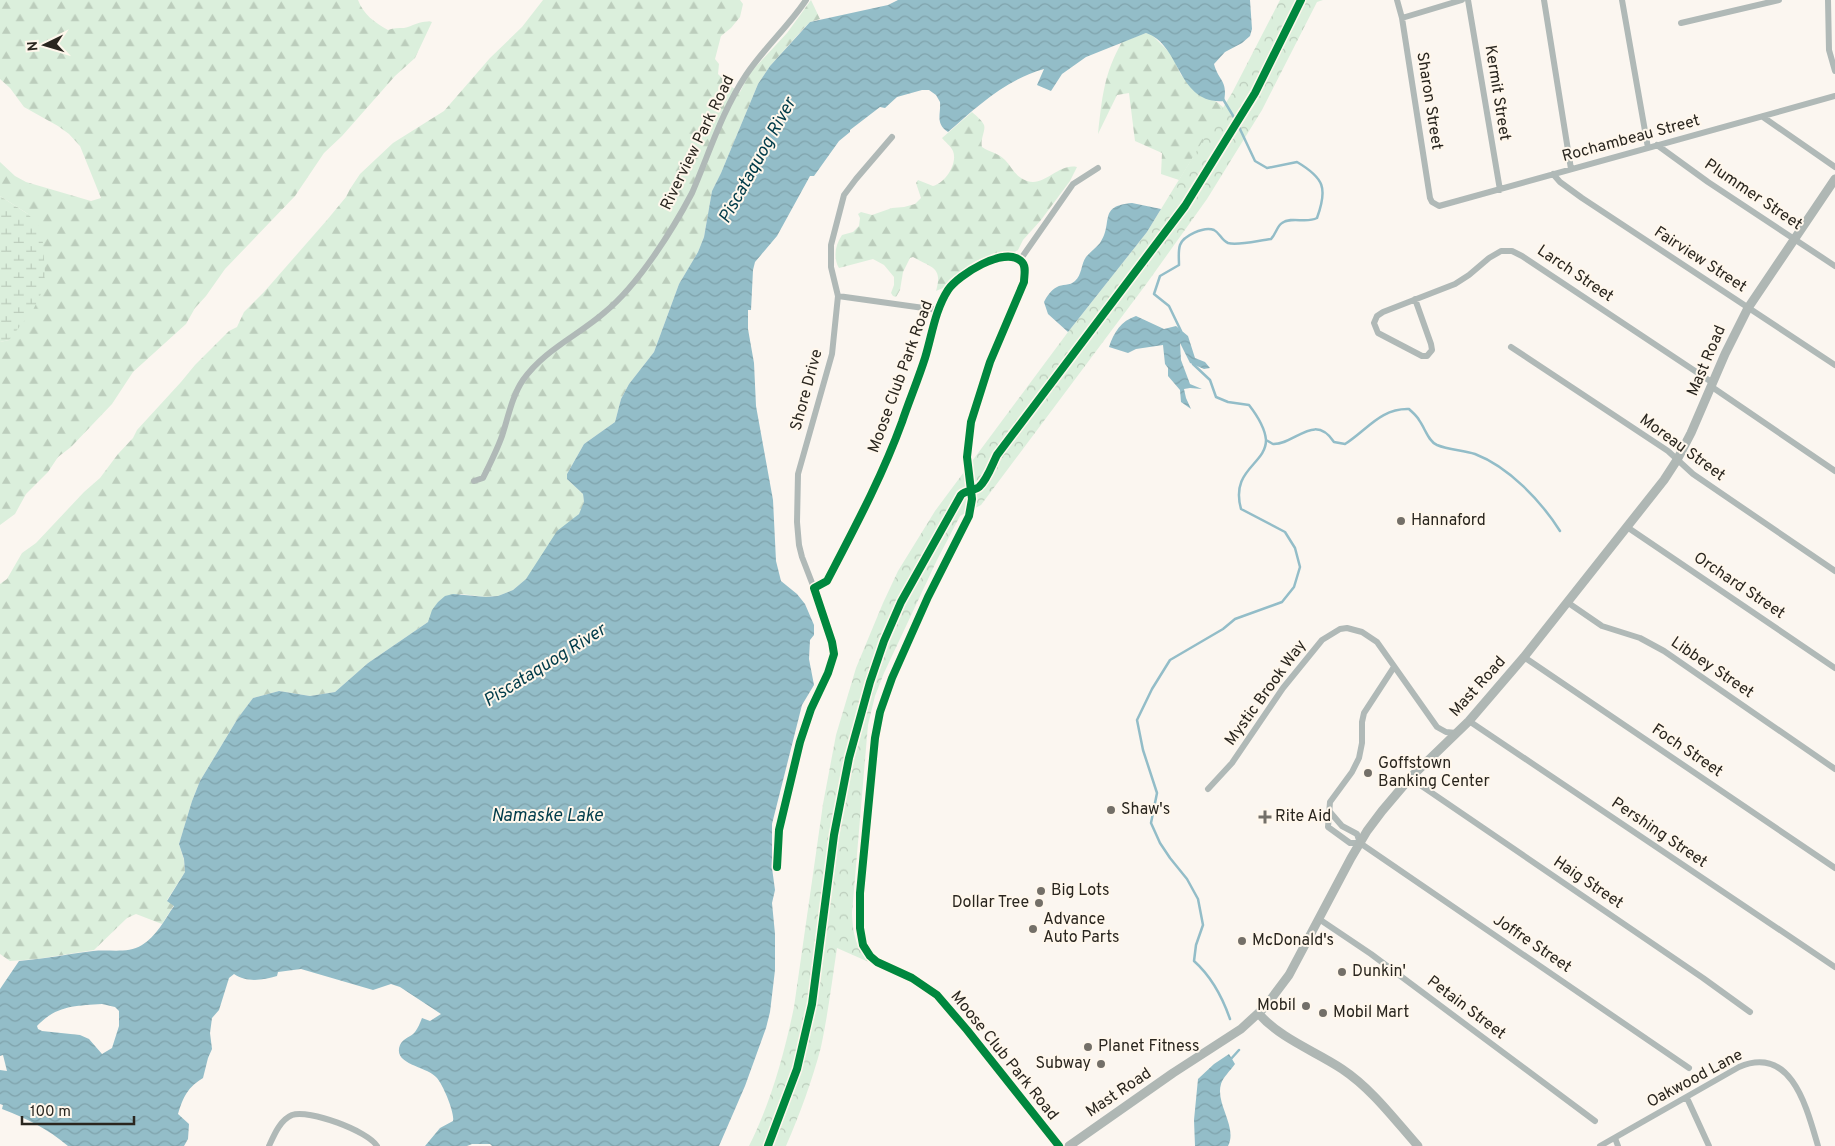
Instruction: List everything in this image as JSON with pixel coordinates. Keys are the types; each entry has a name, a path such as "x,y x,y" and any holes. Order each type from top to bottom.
{"main road":[{"name":"Mast Road","path":"1069,1146 1259,1014 1289,975 1360,843 1382,811 1410,778 1469,721 1524,657 1664,480 1677,460 1748,308 1835,179"},
{"path":"1259,1014 1272,1027 1341,1069 1364,1086 1418,1146"}],"street":[{"name":"Riverview Park Road","path":"474,481 484,478 523,380 541,360 604,313 623,295 645,267 684,209 737,89 757,60 806,0"},
{"name":"Sharon Street","path":"1398,0 1430,198 1435,205"},
{"path":"1402,18 1462,0"},
{"name":"Kermit Street","path":"1468,0 1500,190"},
{"path":"1544,0 1571,169"},
{"path":"1622,0 1648,148"},
{"path":"1681,24 1779,0"},
{"path":"1828,0 1829,50 1835,71"},
{"name":"Rochambeau Street","path":"1435,205 1442,206 1835,96"},
{"path":"1763,117 1835,167"},
{"path":"892,137 849,188 842,203 833,234 830,254 833,280 838,296 938,310"},
{"name":"Plummer Street","path":"1657,145 1702,178 1835,266"},
{"path":"1020,260 1074,184 1098,168"},
{"name":"Fairview Street","path":"1553,174 1560,182 1582,198 1835,364"},
{"name":"Larch Street","path":"1415,299 1431,344 1432,350 1427,356 1422,356 1381,335 1375,327 1375,320 1379,314 1415,299 1460,281 1495,254 1505,250 1512,251 1713,385 1835,471"},
{"name":"Moose Club Park Road","path":"814,588 827,581 888,459 924,359 938,310 952,285 972,269 1003,258 1016,258 1020,260 1025,268 1024,282 990,362 971,422 967,457 972,499 968,516 928,597 895,671 880,712 875,738 860,894 860,928 864,945 870,956 877,962 912,978 938,996 1059,1146"},
{"name":"Shore Drive","path":"814,588 804,565 799,545 798,474 829,370 838,296"},
{"name":"Moreau Street","path":"1511,348 1668,452 1693,474 1835,571"},
{"name":"Orchard Street","path":"1627,526 1835,668"},
{"path":"777,867 779,830 800,742 811,709 828,673 834,654 832,642 814,588"},
{"name":"Libbey Street","path":"1567,602 1602,626 1640,638 1657,647 1835,769"},
{"name":"Mystic Brook Way","path":"1208,789 1232,763 1283,688 1327,635 1340,629 1347,628 1362,632 1377,642 1437,727 1446,732 1456,733"},
{"name":"Foch Street","path":"1524,657 1835,868"},
{"path":"1330,812 1342,826 1357,834 1360,843 1350,843 1328,827 1330,802 1352,772 1359,758 1364,712 1394,667"},
{"name":"Pershing Street","path":"1469,721 1835,967"},
{"name":"Haig Street","path":"1410,778 1695,972 1750,1012"},
{"name":"Joffre Street","path":"1360,843 1689,1068"},
{"name":"Petain Street","path":"1319,919 1355,943 1594,1121"},
{"name":"Oakwood Lane","path":"1600,1146 1747,1064 1756,1062 1773,1066 1788,1075 1806,1106 1818,1146"},
{"path":"1687,1098 1709,1146"},
{"path":"269,1146 280,1125 287,1118 296,1114 316,1117 356,1131 372,1139 377,1146"},
{"path":"1615,1138 1618,1146"}],"green space":[{"path":"0,0 358,0 370,18 388,30 432,22 415,58 395,76 342,136 324,153 295,196 225,269 195,308 186,324 133,372 112,404 71,447 58,457 48,472 26,494 15,514 0,525 0,342 9,340 28,214 0,196 0,162 15,176 26,182 91,201 101,198 80,146 58,126 24,107 10,88 0,79"},
{"path":"543,0 740,0 743,4 740,17 721,36 715,59 719,64 718,74 730,86 740,92 749,74 787,33 811,0 820,19 810,22 803,29 770,66 758,84 712,191 704,237 698,252 679,284 654,352 629,384 621,399 615,422 584,444 567,474 567,479 583,494 582,510 526,579 513,590 498,596 486,597 461,594 438,602 428,622 368,663 335,692 310,696 279,691 253,698 238,718 200,781 179,844 184,860 185,872 167,900 174,905 162,924 136,914 127,918 94,950 37,959 10,961 0,954 0,584 7,579 22,553 36,543 84,492 100,478 133,438 137,430 195,365 229,331 237,327 244,312 327,220 346,197 360,174 393,143 444,111 490,58 522,27"},
{"path":"1280,0 1323,0 1317,2 1262,110 1207,199 1147,283 981,505 960,516 937,560 884,673 875,696 868,725 852,913 853,927 858,946 871,963 837,948 821,1047 814,1072 786,1146 749,1146 776,1078 794,1007 823,804 836,735 856,668 883,603 898,571 935,511 1068,332 1147,232 1232,93"},
{"path":"1146,33 1152,35 1172,55 1181,75 1202,96 1217,102 1224,108 1179,180 1161,174 1162,153 1135,141 1129,93 1117,95 1098,134 1105,86 1116,53 1122,42"},
{"path":"972,112 984,125 982,147 1003,158 1023,179 1034,182 1040,181 1064,168 1077,167 1070,181 1041,220 1023,240 1018,250 1011,254 999,253 976,261 950,279 943,288 936,291 938,277 934,269 913,257 910,258 903,272 900,290 896,297 891,293 894,277 884,265 873,259 839,268 835,256 838,243 842,235 853,232 859,226 860,218 858,214 861,212 872,215 892,208 915,204 921,198 916,183 918,180 933,186 946,177 954,162 954,156 952,149 942,138"},
{"path":"0,196 28,214 42,230 45,274 43,290 33,310 9,340 0,342"}],"water":[{"name":"Namaske Lake","path":"898,0 1250,0 1252,29 1250,36 1242,43 1225,52 1214,64 1224,85 1224,101 1209,100 1197,94 1188,84 1166,49 1157,39 1146,33 1086,57 1062,74 1051,91 1037,85 1044,69 1017,80 993,95 948,132 941,125 939,119 940,102 936,95 929,90 897,97 885,108 880,107 839,141 814,176 810,176 777,236 755,262 751,310 748,310 748,329 754,363 756,406 773,500 776,561 781,581 797,594 805,604 814,625 814,635 810,640 809,659 814,685 802,705 772,824 772,868 775,890 772,903 775,934 775,970 770,1012 745,1086 719,1146 492,1146 490,1144 472,1144 467,1146 425,1146 440,1128 453,1121 452,1112 437,1078 406,1061 399,1052 401,1043 415,1032 422,1018 430,1021 441,1014 400,987 391,984 373,990 301,969 278,972 277,976 261,979 244,979 234,974 229,978 219,1010 212,1018 210,1033 212,1049 203,1078 193,1085 187,1093 178,1114 189,1124 188,1139 184,1146 68,1146 36,1124 2,1109 3,1105 0,1104 0,1070 7,1071 3,1055 0,1056 0,989 19,961 93,951 118,951 136,948 147,942 156,933 174,906 167,901 185,872 184,859 179,844 200,781 238,718 253,698 279,691 310,696 335,692 368,663 428,622 432,610 445,596 453,594 486,597 498,596 513,590 526,579 557,531 579,514 584,502 583,494 567,479 567,474 584,444 615,422 621,399 629,384 654,352 679,284 698,252 704,237 712,191 758,84 770,66 810,22 888,5","holes":["102,1004 115,1007 119,1011 119,1026 112,1048 102,1054 89,1039 80,1035 42,1031 37,1026 52,1014 67,1008"]},
{"path":"1132,203 1161,209 1147,232 1068,332 1048,314 1044,302 1049,293 1055,288 1071,284 1077,279 1086,257 1100,243 1104,236 1110,212 1121,205"},
{"path":"1136,316 1164,329 1176,326 1188,336 1195,358 1205,362 1210,368 1204,369 1190,363 1180,343 1181,360 1190,384 1202,389 1184,389 1191,409 1181,402 1180,390 1168,376 1163,345 1136,349 1128,353 1109,347 1119,328 1126,321"},
{"path":"1229,1054 1235,1064 1222,1081 1220,1092 1229,1123 1230,1139 1228,1146 1195,1146 1194,1120 1198,1079 1214,1064"}],"waterway":[{"path":"1223,99 1235,119"},
{"path":"1181,331 1169,306 1154,294 1160,276 1179,265 1179,247 1185,238 1205,229 1210,229 1216,231 1226,242 1232,244 1271,239 1282,223 1290,220 1313,220 1317,218 1320,208 1323,191 1313,173 1297,162 1267,168 1255,161 1239,127"},
{"path":"1193,364 1210,380 1216,397 1228,402 1249,405 1260,421 1266,440 1261,456 1249,469 1240,485 1241,509 1285,532 1295,548 1300,567 1294,587 1282,602 1235,619 1223,629 1170,660 1152,689 1137,720 1143,750 1157,793 1151,823 1160,843 1187,879 1198,899 1203,925 1196,945 1194,961 1216,987 1230,1019"},
{"path":"1266,440 1273,444 1281,443 1304,432 1319,430 1327,434 1334,442 1345,444 1382,416 1390,412 1409,409 1437,445 1475,454 1500,467 1512,476 1534,497 1560,531"},
{"path":"1230,1060 1239,1050"}],"cycle path":[{"path":"768,1146 797,1069 812,1004 834,835 849,758 870,682 884,641 901,602 961,495 982,484 997,455 1185,206 1255,93 1301,0"},
{"path":"777,867 779,830 800,742 811,709 828,673 834,654 832,642 814,588 827,581 886,463 922,366 937,314 948,290 961,277 982,264 1004,257 1013,257 1024,265 1024,282 990,362 971,422 967,457 972,499 969,516 928,597 892,678 880,712 875,738 860,893 860,928 863,945 870,956 877,962 912,978 937,995 1059,1146"}],"place":[{"name":"Hannaford","path":"1401,521"},
{"name":"Goffstown Banking Center","path":"1368,773"},
{"name":"Shaw's","path":"1111,810"},
{"name":"Rite Aid","path":"1265,817"},
{"name":"Big Lots","path":"1041,891"},
{"name":"Dollar Tree","path":"1039,903"},
{"name":"Advance Auto Parts","path":"1033,929"},
{"name":"McDonald's","path":"1242,941"},
{"name":"Dunkin'","path":"1342,972"},
{"name":"Mobil","path":"1306,1006"},
{"name":"Mobil Mart","path":"1323,1013"},
{"name":"Planet Fitness","path":"1088,1047"},
{"name":"Subway","path":"1101,1064"}],"water label":[{"name":"Piscataquog River","path":"758,161"},
{"name":"Piscataquog River","path":"545,666"}]}
